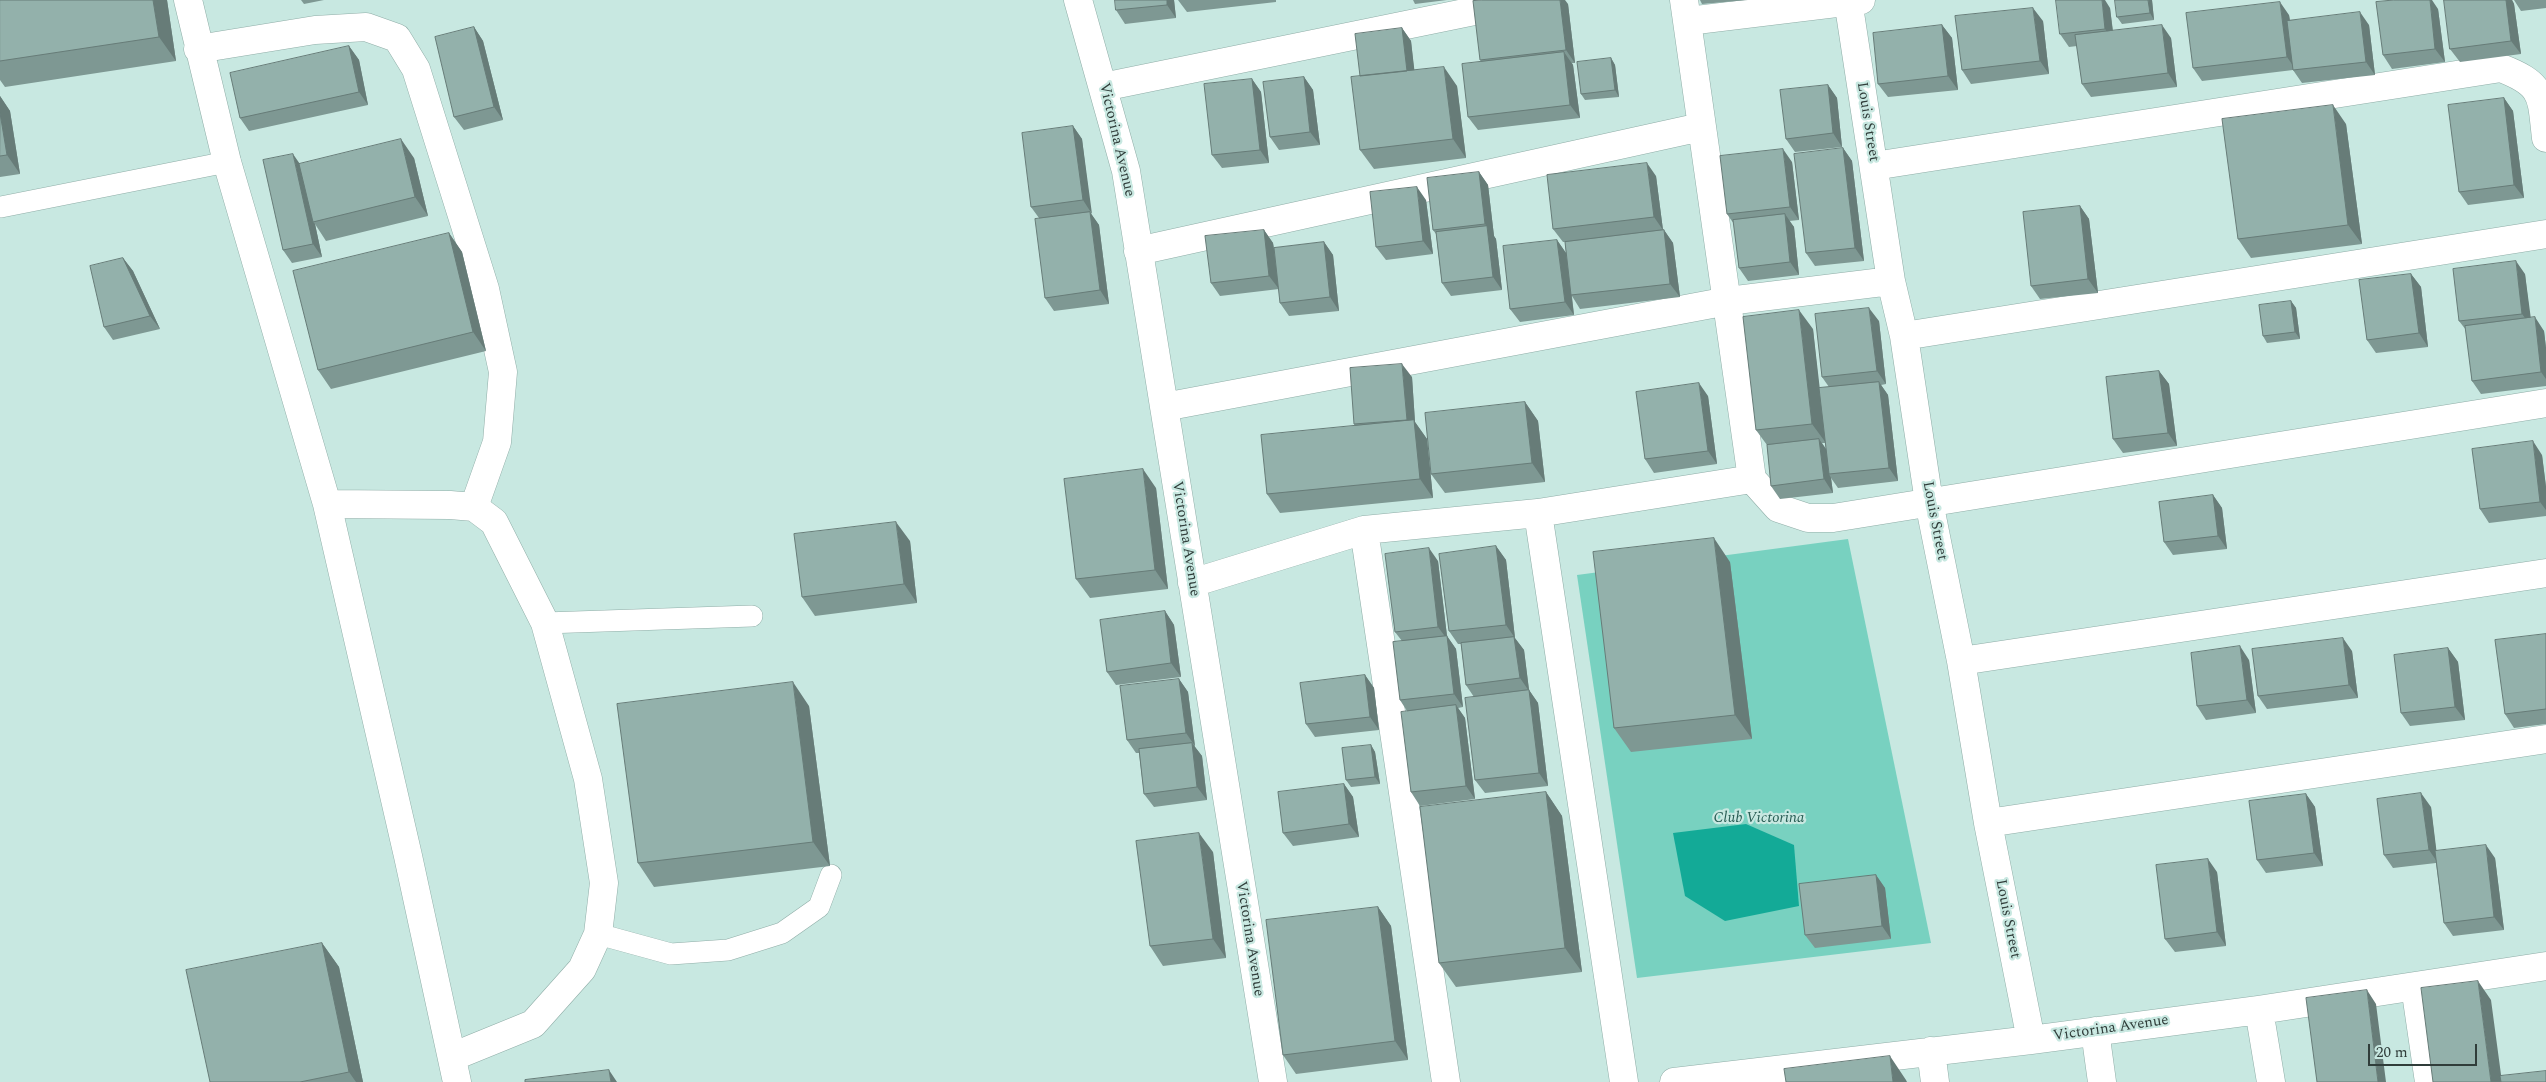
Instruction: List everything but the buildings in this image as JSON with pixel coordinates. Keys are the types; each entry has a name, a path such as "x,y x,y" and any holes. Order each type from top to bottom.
{"street":[{"path":"188,0 198,49 227,162 326,504 408,856 454,1069 532,1024 582,968 598,934 604,883 588,779 545,623 494,522 474,507 326,504"},
{"name":"Victorina Avenue","path":"1078,0 1126,172 1273,1082"},
{"path":"1103,86 1528,0"},
{"path":"1853,1 1686,11 1752,479 1778,508 1808,518 1833,518 2546,403"},
{"name":"Louis Street","path":"1853,1 1891,281 1904,336 1929,502 1961,661 1988,823 2031,1040"},
{"path":"198,49 315,30 366,27 397,38 416,69 484,289 503,372 497,442 474,507"},
{"path":"1874,166 2501,68 2524,76 2541,96 2546,138"},
{"path":"1138,251 1701,127"},
{"path":"1904,336 2546,234"},
{"path":"1164,407 1728,301 1891,281"},
{"path":"1192,583 1364,530 1538,513 1752,479"},
{"path":"1538,513 1624,1082"},
{"path":"1364,530 1446,1082"},
{"path":"1961,661 2546,573"},
{"path":"1988,823 2545,745"},
{"name":"Victorina Avenue","path":"1674,1082 1761,1077 1930,1051 2031,1040 2259,1010 2546,966"},
{"path":"2415,986 2429,1082"},
{"path":"2259,1010 2270,1082"},
{"path":"2095,1031 2102,1082"},
{"path":"1930,1051 1935,1082"}],"lane":[{"path":"1,208 227,162"},
{"path":"545,623 752,616"},
{"path":"598,934 671,954 728,950 782,933 819,906 831,875"}],"green space":[{"name":"Club Victorina","path":"1848,539 1931,943 1637,978 1577,575"}],"shaded area":[{"path":"1746,824 1794,845 1799,906 1725,921 1685,896 1673,833"}]}
